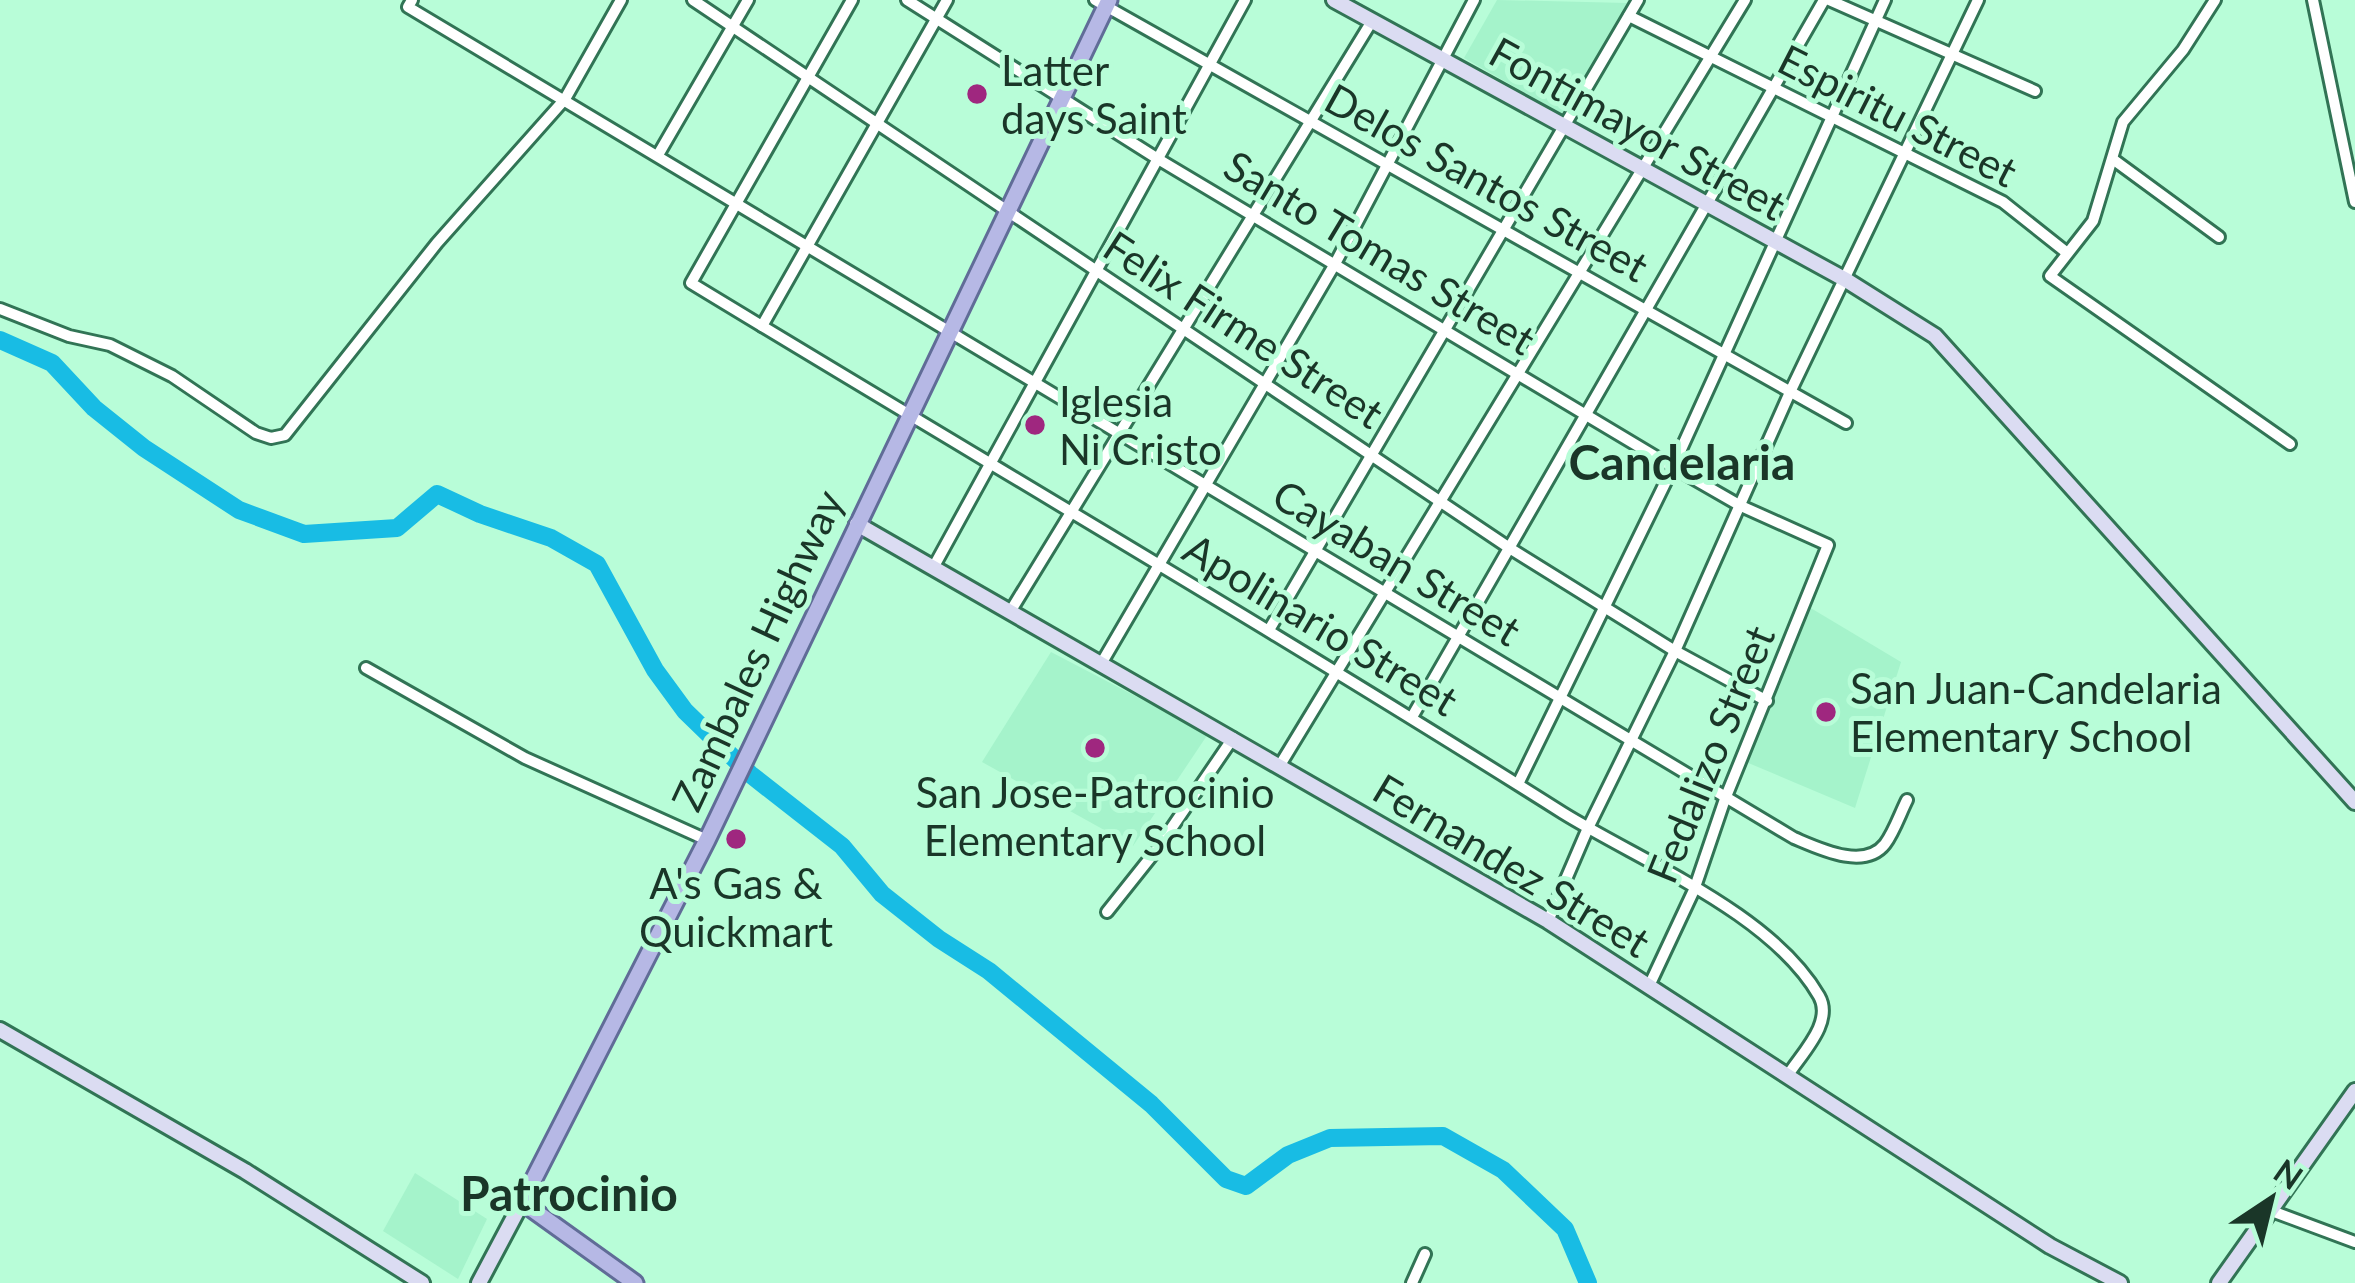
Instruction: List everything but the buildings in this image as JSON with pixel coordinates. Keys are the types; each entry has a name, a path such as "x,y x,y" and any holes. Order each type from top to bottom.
{"main road":[{"name":"Zambales Highway","path":"522,1202 707,840 1104,2"},
{"path":"522,1202 635,1283"}],"street":[{"path":"0,309 69,336 110,344 172,376 256,433 271,438 285,435 437,243 565,100 621,0"},
{"name":"Felix Firme Street","path":"693,0 1510,549 1675,651 1767,701"},
{"path":"658,155 748,0"},
{"path":"737,202 852,0"},
{"name":"Santo Tomas Street","path":"907,0 1158,159 1672,466 1741,506 1828,545"},
{"path":"762,326 947,0"},
{"path":"933,568 1246,0"},
{"name":"Fontimayor Street","path":"1334,0 1846,280 1935,336 2355,802"},
{"path":"1101,664 1336,262 1474,0"},
{"path":"1280,765 1745,0"},
{"path":"1412,717 1827,0 2036,91"},
{"path":"1517,784 1672,466 1885,0"},
{"path":"1548,921 1791,390 1978,0"},
{"path":"2215,0 2182,50 2123,122 2093,221 2066,252 2051,280 2290,444"},
{"path":"2313,0 2355,202"},
{"path":"1269,631 1508,230 1636,1"},
{"name":"Delos Santos Street","path":"1104,2 1846,423"},
{"name":"Cayaban Street","path":"410,3 1726,799 1820,848 1866,856 1883,848 1907,800"},
{"name":"Espiritu Street","path":"1629,16 2003,202 2066,252"},
{"path":"1010,612 1372,21"},
{"path":"2114,160 2218,236"},
{"name":"Apolinario Street","path":"737,202 692,283 1766,932 1822,1000 1824,1020 1788,1075"},
{"name":"Fernandez Street","path":"857,524 1548,921 2050,1246 2120,1283"},
{"name":"Fedalizo Street","path":"1649,986 1694,890 1828,545"},
{"path":"366,668 525,758 707,840"},
{"path":"1107,912 1158,848 1233,738"},
{"path":"0,1030 244,1171 422,1283"},
{"path":"2218,1283 2355,1091"},
{"path":"479,1283 522,1202"},
{"path":"2269,1210 2355,1242"},
{"path":"1412,1283 1425,1255"}],"shaded area":[{"path":"1497,0 1627,3 1564,115 1464,58"},
{"name":"San Juan-Candelaria Elementary School","path":"1809,607 1901,662 1855,808 1746,762"},
{"name":"San Jose-Patrocinio Elementary School","path":"1051,652 1208,734 1133,846 982,762"},
{"path":"415,1173 487,1219 458,1279 383,1231"}],"waterway":[{"path":"0,340 52,363 94,408 144,448 239,510 304,534 397,528 437,494 551,538 597,564 655,670 685,711 750,774 842,846 882,894 989,971 1151,1104 1226,1179 1246,1186 1288,1155 1330,1138 1443,1136 1503,1170 1565,1229 1588,1283"}],"place":[{"name":"Latter days Saint","path":"977,94"},
{"name":"Iglesia Ni Cristo","path":"1035,425"},
{"name":"San Juan-Candelaria Elementary School","path":"1826,712"},
{"name":"San Jose-Patrocinio Elementary School","path":"1095,748"},
{"name":"A's Gas & Quickmart","path":"736,839"}],"district":[{"name":"Candelaria","path":"1682,461"},
{"name":"Patrocinio","path":"569,1192"}]}
